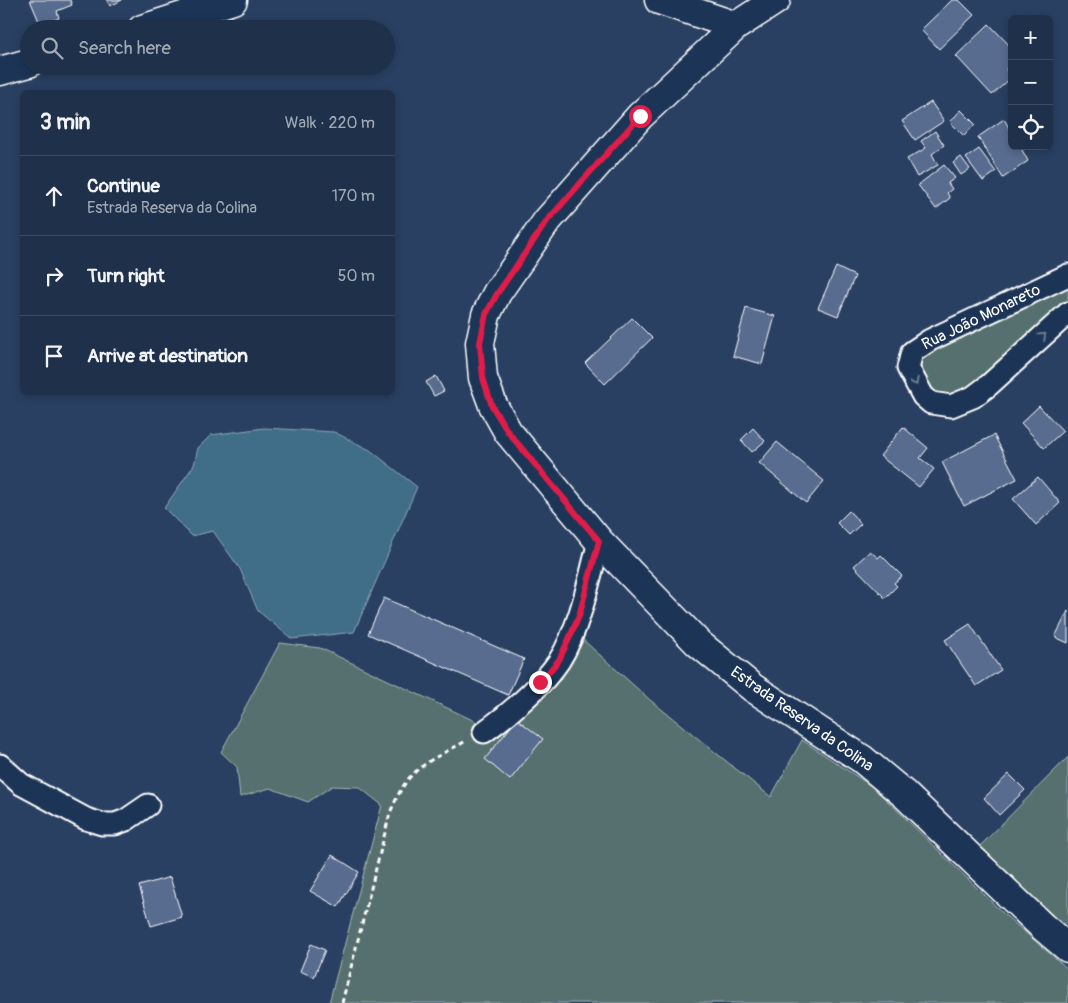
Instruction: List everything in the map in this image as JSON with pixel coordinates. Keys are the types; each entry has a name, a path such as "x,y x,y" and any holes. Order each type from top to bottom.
{"street":[{"path":"170,20 233,0"},
{"path":"659,0 736,26"},
{"name":"Estrada Reserva da Colina","path":"776,0 736,26 640,116 547,221 497,294 486,314 480,343 483,378 492,406 508,432 599,541 698,644 753,688 862,759 904,794 1043,927 1068,948"},
{"path":"0,71 20,65"},
{"name":"Rua João Monareto","path":"1068,275 930,340 912,352 908,368 923,396 931,402 942,405 956,404 973,397 990,385 1068,313"},
{"path":"484,732 515,708 559,660 579,616 599,541"},
{"path":"0,765 21,784 86,819 102,824 115,824 126,820 148,805"}],"path":[{"path":"342,1003 390,813 399,793 412,775 434,758 484,732"}],"green space":[{"path":"1068,286 1068,301 988,378 950,398 932,392 919,366 919,357"},
{"path":"581,638 650,700 771,797 802,740 874,788 1006,916 1068,969 1068,1003 329,1003 382,805 359,787 332,786 308,802 270,788 240,797 237,767 221,752 280,643 320,648 496,731"},
{"path":"1068,757 1068,930 980,846"}],"water":[{"path":"264,428 334,432 370,450 417,487 354,632 292,639 258,611 240,569 213,531 192,536 164,508 194,465 198,448 211,435"}],"building":[{"path":"30,0 70,0 72,5 57,11 59,18 54,20 38,20"},
{"path":"107,0 122,0 110,6"},
{"path":"952,0 959,0 974,15 939,49 921,30"},
{"path":"989,24 1008,44 1008,67 1006,69 1008,72 1008,81 992,95 956,56"},
{"path":"931,102 944,121 915,140 902,121"},
{"path":"961,110 975,124 964,136 950,122"},
{"path":"1004,119 1008,126 1008,150 1022,150 1028,161 1003,178 978,137"},
{"path":"935,131 944,145 932,154 938,165 917,177 907,159 926,148 921,141"},
{"path":"979,149 996,172 983,181 966,158"},
{"path":"961,157 970,169 961,175 953,163"},
{"path":"944,165 955,178 948,183 952,189 947,193 950,198 936,209 918,185"},
{"path":"836,267 855,276 838,316 818,308"},
{"path":"746,308 775,316 762,364 733,356"},
{"path":"632,318 652,338 605,384 585,363"},
{"path":"436,376 444,391 434,396 426,382"},
{"path":"1039,406 1063,431 1044,448 1021,423"},
{"path":"903,427 928,448 920,458 934,469 919,487 880,456"},
{"path":"753,428 765,441 752,452 741,440"},
{"path":"994,435 1017,479 964,506 942,462"},
{"path":"777,442 824,481 806,503 759,463"},
{"path":"1038,477 1060,503 1036,525 1013,499"},
{"path":"849,511 861,524 849,535 837,523"},
{"path":"870,551 878,558 881,555 902,576 894,583 897,586 885,598 854,566"},
{"path":"384,598 524,659 508,695 368,634"},
{"path":"1068,611 1068,643 1055,637"},
{"path":"970,624 1001,670 976,686 945,640"},
{"path":"517,719 543,739 510,780 485,759"},
{"path":"1009,774 1025,790 999,815 984,798"},
{"path":"332,855 359,872 338,907 310,891"},
{"path":"170,877 182,917 151,926 139,886"},
{"path":"311,944 325,950 314,977 300,971"}],"route":[{"path":"540,682 559,660 579,616 599,541 508,432 492,406 483,378 480,343 486,314 513,269 547,221 640,116"}]}
